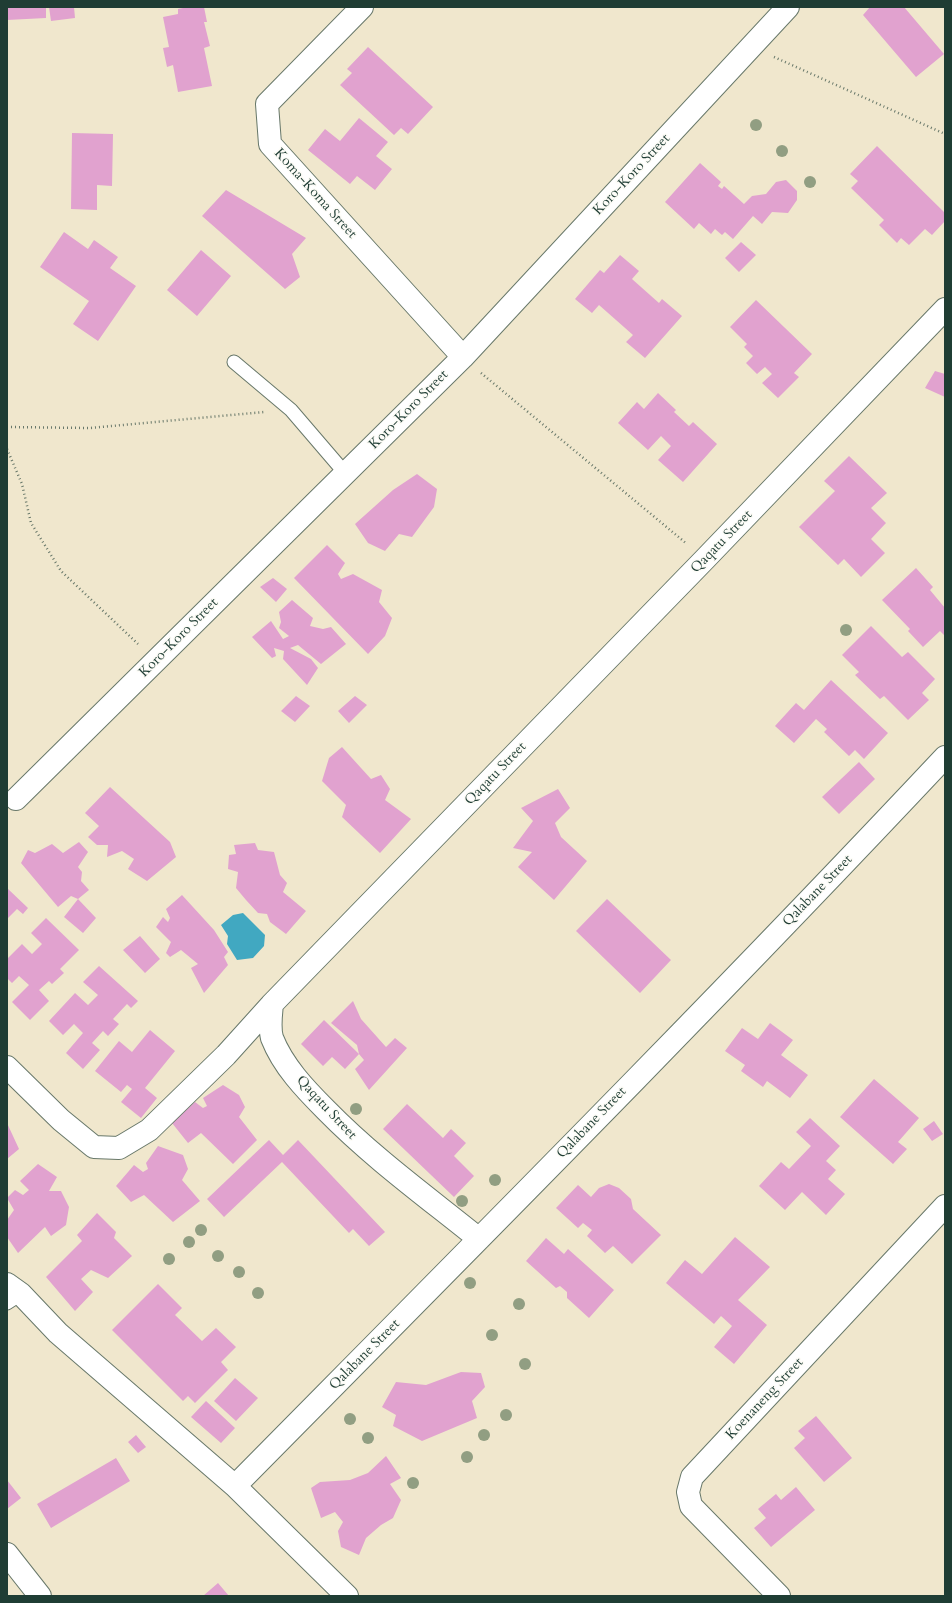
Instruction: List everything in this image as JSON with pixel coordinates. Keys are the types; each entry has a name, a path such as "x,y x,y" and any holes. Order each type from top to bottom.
{"street":[{"name":"Koma-Koma Street","path":"362,7 267,104 270,144 463,357"},
{"name":"Koro-Koro Street","path":"16,799 463,357 788,7"},
{"name":"Qaqatu Street","path":"480,1239 355,1139 304,1087 281,1054 272,1036 270,1022 272,1004 705,560 945,309"},
{"name":"Qalabane Street","path":"236,1486 480,1239 862,845 945,757"},
{"path":"7,1067 60,1120 94,1147 119,1148 149,1130 226,1055 272,1004"},
{"name":"Koenaneng Street","path":"779,1596 692,1506 688,1492 692,1477 945,1206"},
{"path":"12,1294 236,1486 347,1596"},
{"path":"7,1554 40,1596"}],"lane":[{"path":"234,362 291,410 345,473"}],"path":[{"path":"752,46 945,134"},
{"path":"463,357 705,560"},
{"path":"7,427 90,428 291,410"},
{"path":"7,449 22,484 31,523 61,571 156,661"}],"water":[{"path":"243,913 265,935 264,946 253,958 237,960 227,944 228,936 221,925 233,915"}],"building":[{"path":"7,7 46,7 46,18 7,20"},
{"path":"49,7 74,7 75,18 51,21"},
{"path":"188,7 204,7 207,22 204,22 210,46 204,48 212,86 178,92 173,65 167,67 163,48 169,47 163,17 178,14 178,9"},
{"path":"870,7 904,7 944,54 916,77 863,15"},
{"path":"368,47 433,107 408,134 401,128 394,135 340,85 352,73 347,69"},
{"path":"359,118 388,142 376,156 392,169 375,190 357,176 350,184 308,150 325,129 340,141"},
{"path":"72,133 113,134 112,186 97,185 97,210 71,209"},
{"path":"877,146 945,213 945,221 932,235 925,229 909,245 901,238 897,243 879,225 884,220 851,188 858,181 850,174"},
{"path":"700,163 721,182 718,186 722,189 724,186 744,204 752,196 766,194 776,182 786,180 797,191 797,200 788,213 772,212 762,224 753,216 733,239 725,232 722,235 715,229 711,234 699,223 694,229 665,202"},
{"path":"226,190 306,238 292,254 300,277 285,289 202,216"},
{"path":"64,232 88,249 94,240 118,257 110,268 136,286 98,341 73,324 89,301 40,267"},
{"path":"741,242 756,255 739,272 725,258"},
{"path":"201,250 231,276 197,316 167,290"},
{"path":"620,255 639,271 632,279 659,303 662,299 682,316 645,358 626,342 633,335 599,305 592,313 575,299 600,270 604,273"},
{"path":"756,300 812,354 794,373 799,377 778,398 762,383 772,374 765,367 757,374 746,363 753,356 744,347 747,344 730,327"},
{"path":"935,371 945,374 945,397 925,388"},
{"path":"658,393 676,410 674,412 689,426 693,422 717,444 683,482 658,460 671,446 661,436 648,450 618,423 637,402 644,409"},
{"path":"849,456 887,493 871,508 886,523 871,539 885,553 861,577 844,559 838,565 799,527 835,491 824,481"},
{"path":"417,474 437,489 434,507 412,537 399,534 385,551 368,543 355,524 393,490"},
{"path":"327,545 345,563 338,574 341,579 353,574 382,590 379,602 392,618 385,636 368,654 294,578"},
{"path":"916,568 933,587 930,590 945,608 945,636 940,631 923,647 908,631 910,629 882,600"},
{"path":"273,578 287,589 276,602 260,587"},
{"path":"292,600 313,618 310,626 323,629 331,627 346,644 321,664 298,645 290,648 311,659 318,668 307,685 283,659 284,651 274,648 276,656 272,658 252,637 271,621 283,639 289,636 279,628 281,622 279,612"},
{"path":"871,626 902,657 908,652 935,679 922,693 929,700 908,720 884,696 880,699 855,675 859,672 842,655"},
{"path":"831,680 888,733 864,759 855,750 849,756 824,732 827,729 816,719 794,743 775,726 796,703 804,710"},
{"path":"296,696 310,706 295,722 281,711"},
{"path":"355,696 367,705 349,723 338,711"},
{"path":"342,747 371,779 381,775 390,789 385,800 411,819 380,853 342,817 346,805 322,781 329,758"},
{"path":"859,762 875,779 839,814 822,797"},
{"path":"110,787 170,842 176,857 147,881 128,869 134,859 122,851 107,857 108,845 97,845 88,837 99,826 85,813"},
{"path":"558,789 570,808 555,823 561,837 587,861 554,900 518,867 532,852 513,848 533,821 521,808"},
{"path":"79,842 88,852 78,867 82,872 81,881 89,890 78,899 71,896 58,907 21,863 28,850 35,853 52,844 63,853"},
{"path":"255,843 258,850 274,852 280,875 287,883 283,892 306,911 286,934 270,922 267,914 258,913 246,900 236,888 238,872 228,869 229,855 236,854 234,845"},
{"path":"7,888 28,908 23,914 17,909 7,919"},
{"path":"182,895 214,930 228,952 224,957 228,965 204,993 191,968 198,964 181,950 170,957 166,953 171,942 156,927 163,917 168,922 170,918 166,909"},
{"path":"78,899 96,918 83,933 64,917"},
{"path":"607,899 671,960 640,993 576,931"},
{"path":"46,918 79,950 60,969 64,973 52,984 49,981 39,990 49,1001 30,1020 12,1002 29,985 19,976 12,983 7,978 7,959 22,944 32,954 42,944 31,933"},
{"path":"140,936 160,959 145,973 123,950"},
{"path":"99,966 138,1001 131,1008 127,1004 113,1019 119,1024 108,1036 103,1031 92,1043 100,1050 83,1069 66,1053 83,1033 74,1024 63,1035 49,1021 75,993 88,1005 98,995 83,982"},
{"path":"353,1001 361,1019 386,1047 395,1038 407,1048 369,1090 355,1069 364,1060 359,1054 357,1045 331,1023"},
{"path":"324,1020 359,1054 345,1069 332,1057 323,1066 301,1044"},
{"path":"770,1023 793,1040 781,1055 808,1075 790,1098 767,1081 763,1087 741,1071 745,1065 725,1051 742,1028 758,1039"},
{"path":"150,1030 175,1051 145,1088 157,1098 141,1118 121,1102 132,1089 127,1085 121,1092 95,1071 119,1041 132,1052"},
{"path":"874,1079 919,1118 898,1142 907,1149 893,1164 840,1117"},
{"path":"223,1085 239,1095 245,1107 239,1117 257,1140 233,1164 201,1133 188,1143 172,1123 195,1102 203,1108 207,1106 203,1098"},
{"path":"407,1104 443,1138 451,1129 466,1143 454,1156 474,1176 454,1197 383,1129"},
{"path":"810,1118 840,1146 826,1161 836,1170 828,1179 845,1194 826,1215 802,1192 785,1210 759,1186 781,1162 789,1169 811,1146 796,1132"},
{"path":"934,1121 943,1134 932,1141 923,1129"},
{"path":"7,1123 19,1149 7,1159"},
{"path":"269,1140 283,1155 298,1140 385,1232 369,1246 353,1229 349,1233 282,1162 224,1217 207,1199"},
{"path":"158,1146 183,1155 188,1169 182,1180 200,1201 173,1222 144,1195 131,1202 116,1186 134,1165 143,1172 148,1169 146,1163"},
{"path":"38,1164 57,1177 49,1191 61,1191 69,1207 66,1225 51,1236 45,1227 18,1253 7,1237 7,1220 14,1210 7,1198 15,1190 23,1195 29,1190 20,1181"},
{"path":"609,1184 619,1188 631,1199 633,1209 661,1235 632,1264 613,1246 605,1253 587,1236 592,1230 583,1223 578,1228 556,1208 578,1185 591,1197 599,1188"},
{"path":"97,1213 116,1232 114,1238 132,1256 108,1278 91,1270 81,1279 93,1292 75,1311 46,1277 82,1241 77,1235"},
{"path":"735,1237 770,1267 738,1300 767,1325 734,1364 714,1347 732,1326 721,1316 714,1324 666,1283 685,1260 702,1274"},
{"path":"546,1238 564,1254 568,1249 614,1290 589,1318 567,1298 567,1292 560,1286 556,1288 526,1261"},
{"path":"158,1284 182,1308 175,1315 202,1341 216,1328 236,1347 221,1362 228,1370 195,1403 188,1396 183,1401 112,1330"},
{"path":"461,1372 481,1373 485,1387 472,1401 477,1418 422,1441 393,1426 396,1415 382,1407 396,1382 426,1385"},
{"path":"235,1378 258,1398 236,1421 214,1401"},
{"path":"206,1401 235,1428 221,1443 191,1417"},
{"path":"816,1416 852,1458 824,1482 794,1448 805,1438 798,1431"},
{"path":"136,1435 146,1447 138,1453 128,1442"},
{"path":"386,1456 401,1478 390,1484 401,1500 393,1518 381,1525 366,1538 359,1555 341,1547 338,1531 343,1522 335,1512 321,1518 311,1488 320,1482 350,1480 368,1473"},
{"path":"116,1458 130,1481 51,1528 37,1504"},
{"path":"7,1480 21,1498 7,1509"},
{"path":"796,1487 815,1510 771,1547 754,1528 766,1518 758,1509 776,1494 781,1500"},
{"path":"218,1583 229,1596 203,1596"}]}
